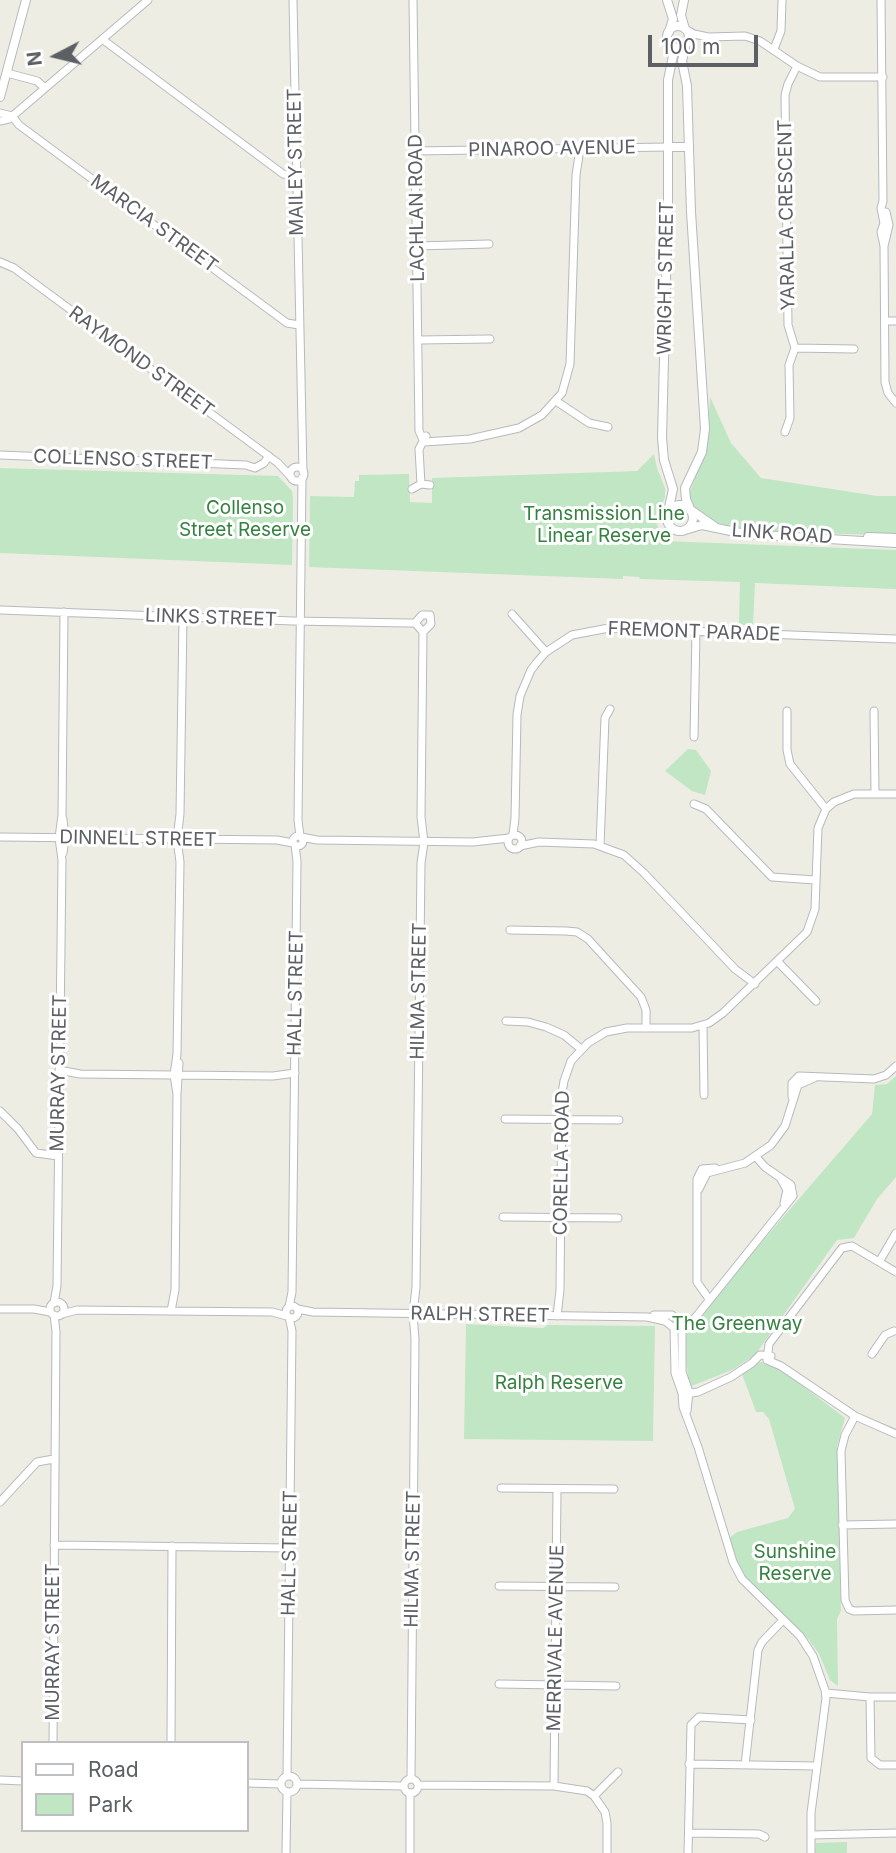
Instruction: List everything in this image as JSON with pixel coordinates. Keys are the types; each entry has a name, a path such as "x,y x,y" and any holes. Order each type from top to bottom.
{"street":[{"path":"0,97 26,0"},
{"path":"0,121 9,119 148,0"},
{"name":"MAILEY STREET","path":"293,0 299,325"},
{"name":"LACHLAN ROAD","path":"413,0 420,417 425,440"},
{"path":"667,0 673,19 668,39 670,44 680,47 708,37"},
{"path":"684,0 681,15 689,36 687,43"},
{"path":"774,49 780,31 782,0"},
{"path":"881,0 883,201 891,223 884,246 885,382 888,393 896,403"},
{"path":"669,32 677,26 695,35 708,37 745,36 774,49 810,74 831,78 883,78"},
{"path":"103,39 283,174 296,176"},
{"name":"WRIGHT STREET","path":"687,43 682,61 687,86 705,429 702,452 685,488 690,509"},
{"name":"WRIGHT STREET","path":"668,512 673,489 664,464 662,438 668,80 673,58 670,44"},
{"name":"YARALLA CRESCENT","path":"795,348 788,325 785,107 788,83 797,66"},
{"path":"4,75 35,81 46,88"},
{"name":"MARCIA STREET","path":"0,113 12,116 19,125 287,323 299,325"},
{"name":"PINAROO AVENUE","path":"416,151 689,146"},
{"path":"421,485 421,459 425,440 470,439 519,428 542,415 556,401 567,380 570,364 577,149"},
{"path":"417,246 489,244"},
{"name":"RAYMOND STREET","path":"0,262 14,268 267,455 297,474"},
{"path":"885,321 896,321"},
{"path":"297,474 302,451 299,325"},
{"path":"419,340 490,339"},
{"path":"785,432 790,418 789,365 795,348 854,349"},
{"path":"556,401 589,424 608,427"},
{"name":"COLLENSO STREET","path":"0,456 258,467 267,455"},
{"name":"HALL STREET","path":"287,1776 301,499 297,474"},
{"path":"412,489 430,485"},
{"path":"678,504 690,509 692,522 685,530 677,531 667,522 668,512 678,504"},
{"name":"LINK ROAD","path":"690,509 718,528"},
{"name":"LINK ROAD","path":"685,530 701,525 745,534 896,541"},
{"name":"LINKS STREET","path":"0,610 419,628"},
{"name":"MURRAY STREET","path":"53,1741 64,612"},
{"path":"512,614 546,652"},
{"path":"174,1311 183,617"},
{"name":"HILMA STREET","path":"411,1779 421,863 419,628"},
{"name":"FREMONT PARADE","path":"515,840 518,704 531,670 546,652 572,635 609,628 896,639"},
{"path":"694,737 696,631"},
{"path":"600,846 605,718 610,709"},
{"path":"874,710 875,794"},
{"path":"787,711 787,750 790,764 826,809"},
{"path":"704,1095 703,1025 718,1017 778,962 801,940 810,926 815,909 818,828 826,809 854,794 896,794"},
{"path":"694,804 706,809 772,877 816,880"},
{"name":"DINNELL STREET","path":"0,837 421,842 515,840 600,846 631,860 752,986"},
{"path":"510,930 566,931 578,933 588,939 641,997 646,1010 646,1028"},
{"path":"778,962 816,1001"},
{"path":"506,1021 528,1022 546,1027 564,1035 581,1049"},
{"name":"CORELLA ROAD","path":"560,1316 562,1120 564,1081 571,1061 581,1049 606,1032 620,1028 688,1028 703,1025"},
{"path":"712,1296 699,1286 699,1172 707,1167 718,1169 738,1166 760,1155 781,1132 799,1085 814,1078 874,1079 886,1075 896,1066"},
{"path":"59,1073 295,1076"},
{"path":"0,1111 36,1153 58,1156"},
{"path":"505,1119 619,1121"},
{"path":"760,1155 780,1178 788,1193 783,1207 702,1309 680,1324 676,1378 686,1392 683,1406 733,1562 742,1579 800,1636 810,1650 826,1693 817,1766 811,1853"},
{"path":"503,1217 618,1218"},
{"path":"879,1262 896,1233"},
{"path":"686,1392 731,1377 768,1356 777,1336 842,1248 852,1246 896,1272"},
{"name":"RALPH STREET","path":"0,1308 647,1317 680,1324"},
{"path":"872,1354 885,1335 895,1330"},
{"path":"768,1356 855,1416 896,1434"},
{"path":"855,1416 845,1435 841,1451 846,1605 854,1611 896,1610"},
{"path":"0,1502 33,1464 54,1462"},
{"path":"501,1488 614,1489"},
{"name":"MERRIVALE AVENUE","path":"554,1786 557,1489"},
{"path":"842,1525 896,1524"},
{"path":"54,1545 290,1548"},
{"path":"171,1741 172,1546"},
{"path":"499,1586 615,1587"},
{"path":"745,1765 758,1650 783,1620"},
{"path":"499,1684 616,1686"},
{"path":"826,1693 896,1697"},
{"path":"870,1697 870,1755 875,1763 896,1765"},
{"path":"688,1853 690,1727 699,1717 751,1720"},
{"path":"690,1765 817,1766"},
{"path":"594,1796 618,1772"},
{"path":"281,1784 287,1776 293,1777 297,1784"},
{"path":"0,1780 21,1781"},
{"path":"406,1780 416,1780 417,1790 410,1793 404,1786 406,1780"},
{"path":"248,1783 281,1784"},
{"path":"281,1784 287,1792 286,1853"},
{"path":"297,1784 404,1786"},
{"path":"287,1792 293,1791 297,1784"},
{"path":"418,1785 576,1788 594,1796 605,1812 607,1853"},
{"path":"410,1793 410,1853"},
{"path":"689,1833 759,1834 765,1837"},
{"path":"811,1835 896,1833"}],"green space":[{"path":"710,397 731,443 761,478 877,496 896,496 896,536 749,530 718,523 699,512 691,503 689,494 707,447"},
{"name":"Transmission Line Linear Reserve","path":"654,454 665,488 665,498 657,513 656,522 664,541 896,550 896,589 755,583 753,625 739,625 740,582 309,567 310,496 354,497 355,481 359,481 359,475 409,474 410,502 432,503 432,478 637,471"},
{"name":"Collenso Street Reserve","path":"0,468 278,476 292,491 292,565 0,553"},
{"path":"688,749 696,750 711,771 705,795 692,791 665,771"},
{"name":"The Greenway","path":"896,1076 896,1177 877,1199 854,1238 837,1240 755,1355 732,1370 689,1387 685,1348 687,1329 872,1114 875,1085 887,1084"},
{"name":"Ralph Reserve","path":"466,1324 543,1328 548,1325 655,1326 653,1441 464,1439"},
{"name":"Sunshine Reserve","path":"760,1362 774,1364 845,1418 837,1446 841,1611 837,1619 838,1686 830,1680 819,1654 809,1640 742,1574 728,1539 737,1532 788,1518 795,1509 769,1419 763,1412 756,1412 742,1374"},
{"path":"847,1842 847,1853 815,1853 816,1843"}]}
